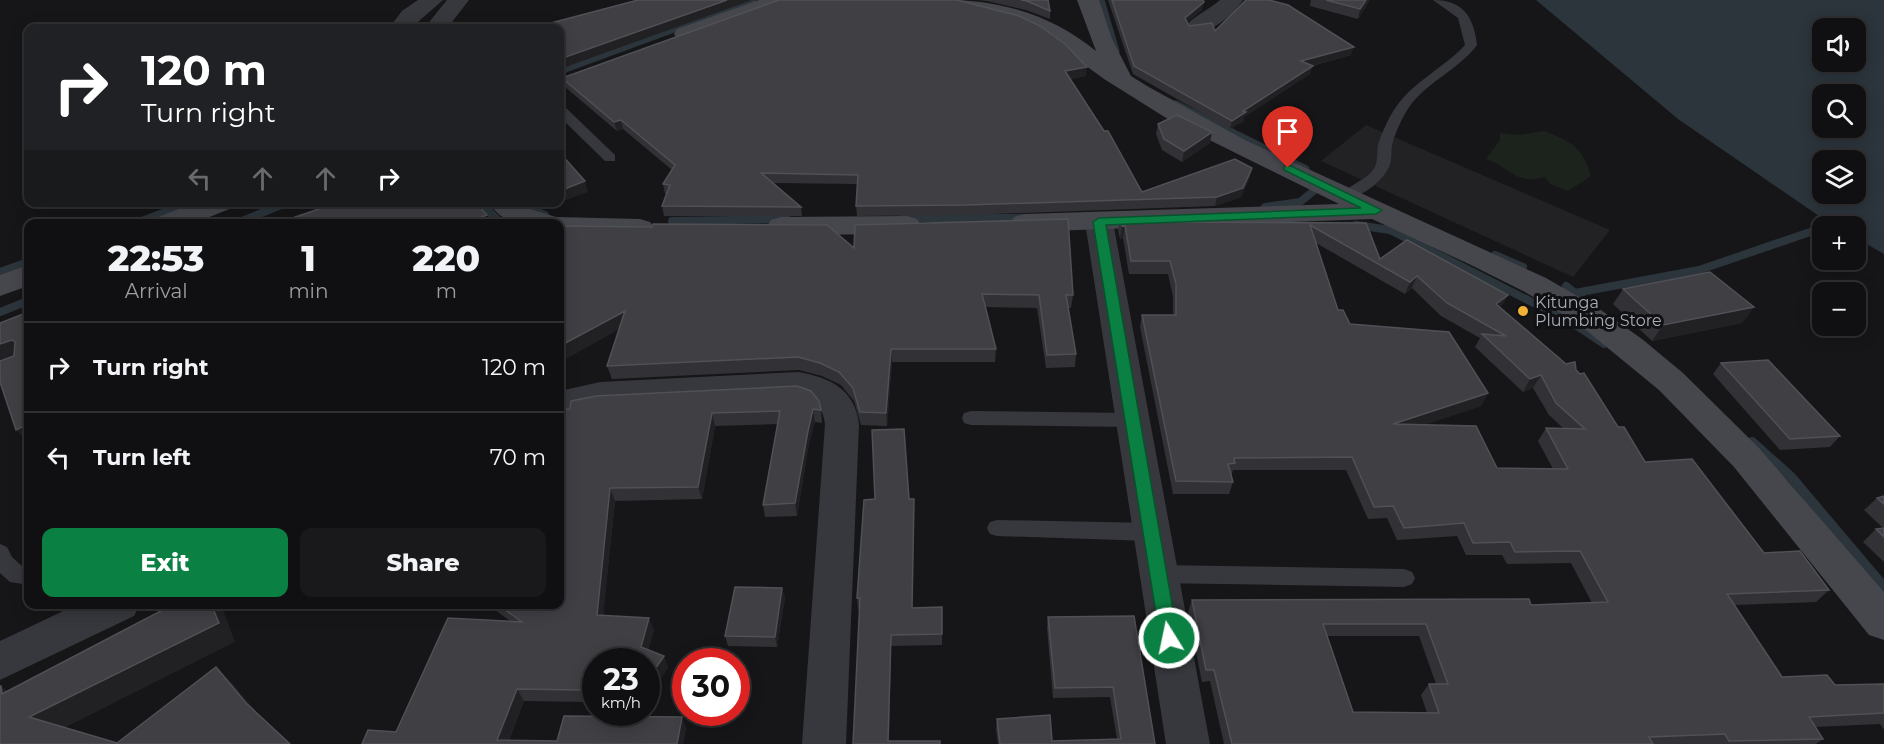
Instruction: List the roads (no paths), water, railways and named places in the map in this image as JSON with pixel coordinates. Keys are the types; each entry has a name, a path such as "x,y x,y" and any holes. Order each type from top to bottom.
{"main road":[{"path":"669,39 779,0"},
{"path":"957,0 1027,17 1050,28 1071,40 1122,81 1205,130 1504,270 1586,314 1647,358 1713,422 1784,498 1884,622"},
{"path":"1088,0 1101,39 1122,81"},
{"path":"1004,223 1099,222 1363,202"},
{"path":"179,219 209,207"},
{"path":"506,207 510,212 532,219"},
{"path":"753,227 932,224"},
{"path":"564,225 670,228"},
{"path":"0,286 24,277"}],"street":[{"path":"403,24 410,16 432,0"},
{"path":"441,24 458,0"},
{"path":"1196,27 1211,19 1233,0"},
{"path":"1099,222 1150,532 1188,744"},
{"path":"564,402 600,394 799,384 814,387 836,401 842,412 842,424 824,744"},
{"path":"0,661 109,609"}],"lane":[{"path":"1363,202 1368,183 1383,166 1385,144 1401,109 1425,83 1458,60 1472,45 1467,18 1459,10 1439,0"},
{"path":"564,114 610,158"},
{"path":"971,418 1131,420"},
{"path":"997,528 1150,532"},
{"path":"0,553 4,563 18,576 24,576"},
{"path":"1157,573 1404,578"}],"waterway":[{"path":"564,70 753,0"},
{"path":"1101,0 1116,51"},
{"path":"1176,104 1306,169"},
{"path":"1265,207 1300,202 1316,189"},
{"path":"147,219 179,207"},
{"path":"247,219 276,207"},
{"path":"484,207 497,219"},
{"path":"532,207 545,215"},
{"path":"903,218 1024,218"},
{"path":"672,221 787,219"},
{"path":"1356,225 1390,230 1571,322 1604,344"},
{"path":"1575,293 1699,270 1812,231"},
{"path":"1495,255 1523,267"},
{"path":"0,272 24,263"},
{"path":"1566,286 1575,293"},
{"path":"1575,293 1593,307"},
{"path":"0,312 24,303"},
{"path":"1752,442 1791,477 1884,587"}],"place":[{"name":"Kitunga Plumbing Store","path":"1523,311"}]}
